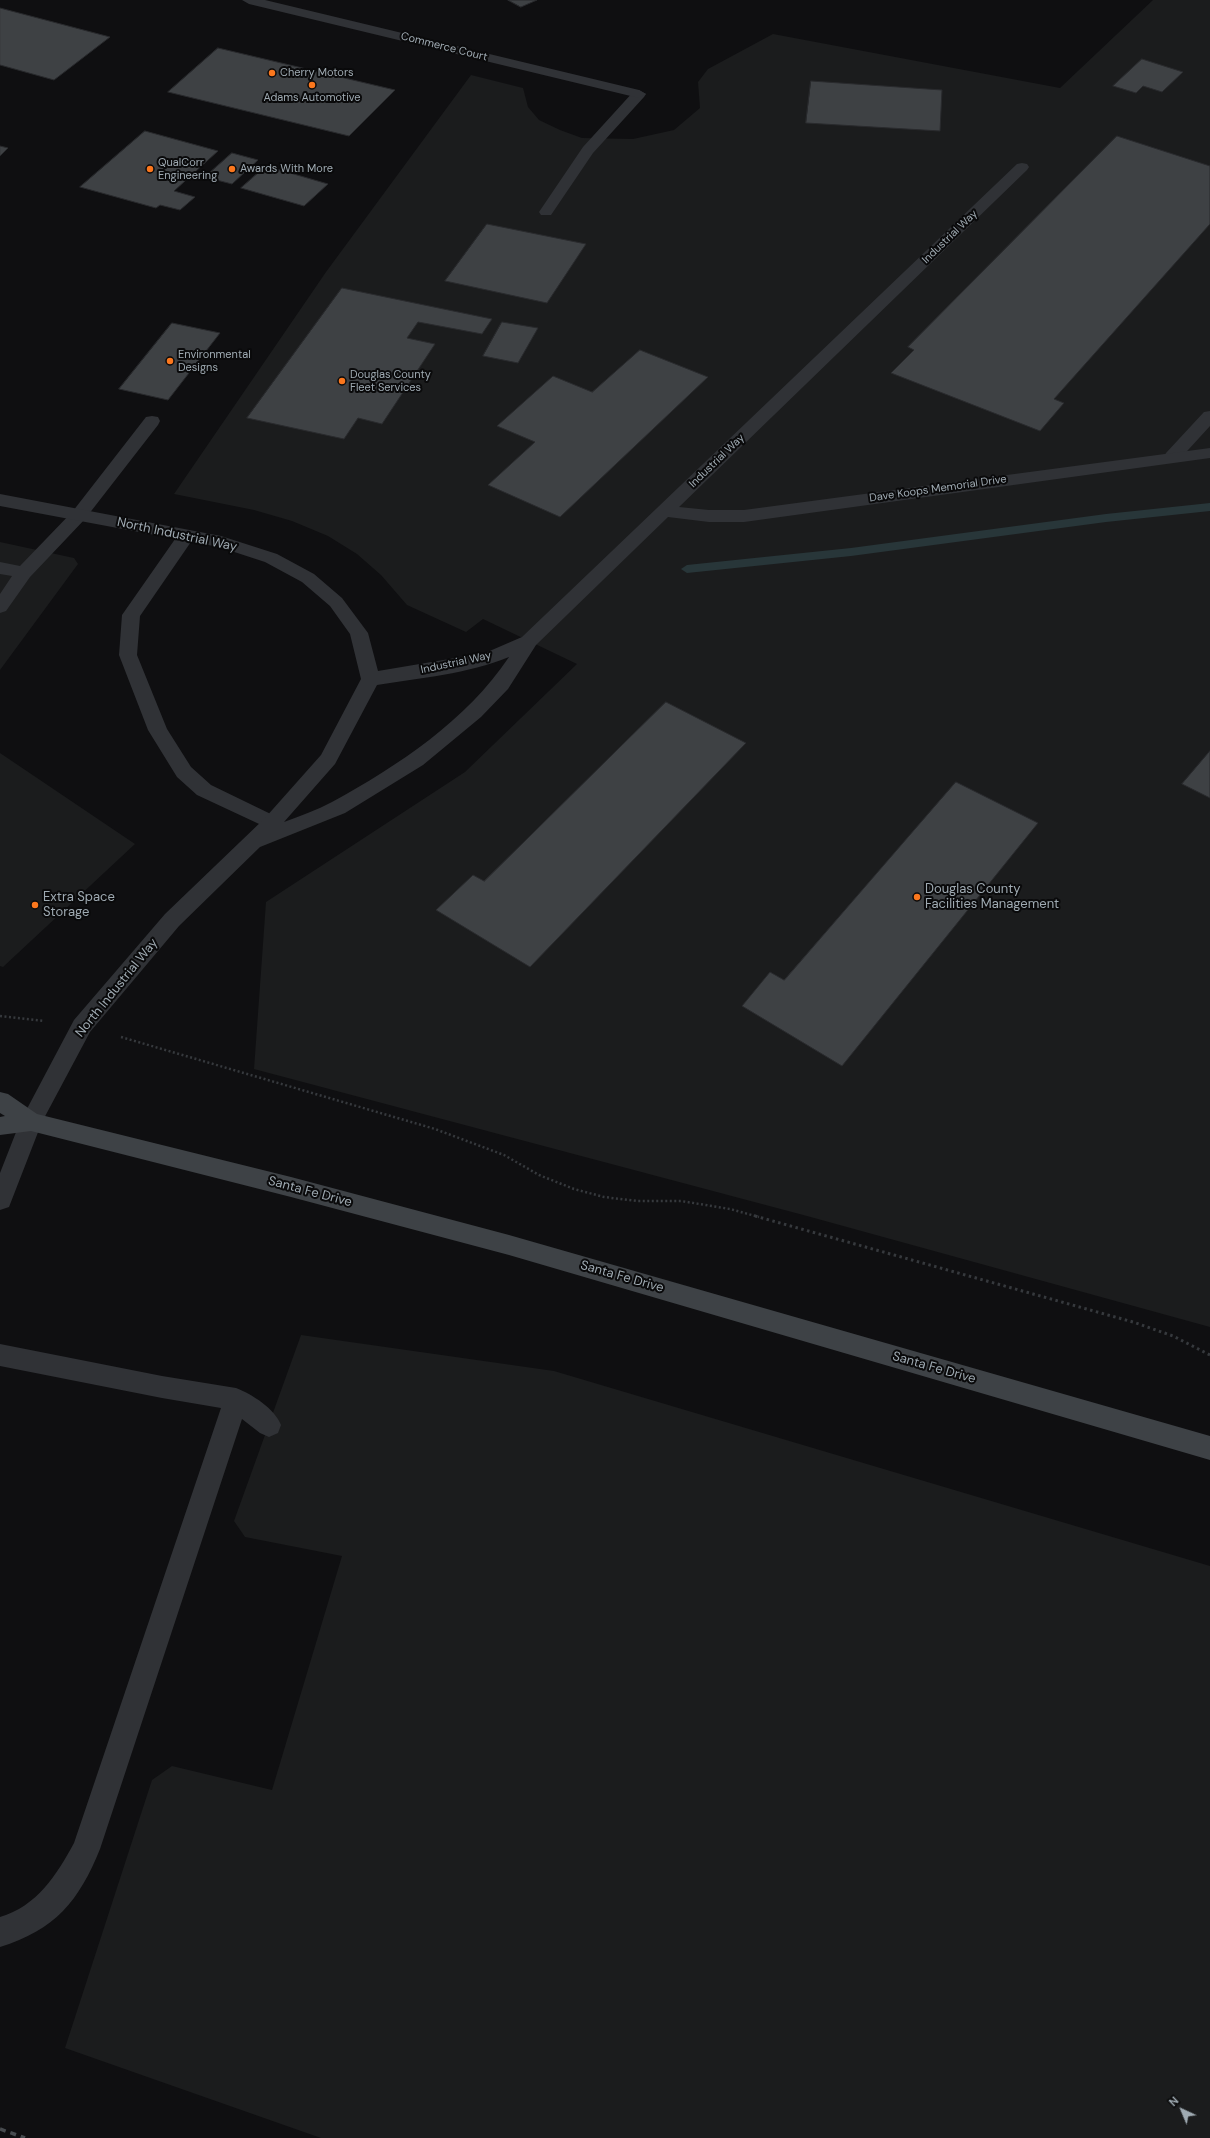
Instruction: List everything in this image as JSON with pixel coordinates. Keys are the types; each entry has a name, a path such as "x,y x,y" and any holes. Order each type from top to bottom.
{"main road":[{"name":"Santa Fe Drive","path":"0,1101 31,1122 291,1187 509,1245 1210,1448"},
{"name":"Santa Fe Drive","path":"0,1126 31,1122"}],"street":[{"name":"Commerce Court","path":"249,0 639,94 588,150 546,212"},
{"name":"Industrial Way","path":"370,679 488,658 529,641 1022,167"},
{"path":"1172,457 1210,416"},
{"path":"0,607 24,573 79,515 152,421"},
{"name":"Dave Koops Memorial Drive","path":"665,511 709,516 744,516 1210,453"},
{"name":"North Industrial Way","path":"0,500 221,542 271,558 308,578 336,602 359,633 370,679 328,759 272,823 172,920 82,1026 53,1078 31,1122 1,1200"},
{"path":"186,536 131,615 128,655 158,730 184,772 204,790 272,823"},
{"path":"0,568 24,573"},
{"name":"North Industrial Way","path":"250,844 338,808 416,760 474,712 496,690 529,641"},
{"path":"0,1355 162,1387 236,1399 269,1425"},
{"path":"0,1932 13,1929 39,1915 68,1884 86,1849 236,1399"}],"path":[{"path":"0,1016 82,1026 435,1129 504,1155 539,1175 574,1189 604,1197 637,1201 681,1201 730,1209 1133,1322 1173,1336 1210,1355"}],"shaded area":[{"path":"1153,0 1210,0 1210,1327 807,1216 254,1069 266,902 465,772 577,664 483,619 466,632 407,605 381,575 357,554 328,536 292,521 254,510 174,494 326,272 471,75 523,88 528,107 539,120 560,130 582,138 633,139 674,130 700,108 698,82 708,69 773,34 1060,88"},
{"path":"0,542 74,558 78,564 0,670"},
{"name":"Extra Space Storage","path":"0,753 135,844 3,967 0,966"},
{"path":"301,1335 554,1371 1210,1566 1210,2138 321,2138 65,2048 152,1780 172,1766 272,1790 342,1556 245,1537 234,1521"}],"building":[{"path":"508,0 537,0 521,7"},
{"path":"0,8 110,37 54,80 0,65"},
{"path":"218,48 395,90 349,136 168,92"},
{"path":"1142,59 1183,72 1162,92 1143,86 1136,93 1113,86"},
{"path":"811,81 942,90 940,131 806,123"},
{"name":"QualCorr Engineering","path":"145,131 218,151 174,191 195,197 180,210 160,205 156,208 80,187"},
{"path":"1117,136 1210,166 1210,224 1054,399 1064,403 1040,431 891,373 914,350 908,347"},
{"path":"0,146 8,148 0,156"},
{"name":"Awards With More","path":"232,153 258,160 232,184 205,177"},
{"path":"266,166 328,184 304,206 241,188"},
{"path":"487,224 586,244 547,303 445,281"},
{"name":"Douglas County Fleet Services","path":"342,288 492,319 482,334 418,322 407,338 435,344 382,424 358,418 344,439 247,418"},
{"path":"502,322 538,328 518,363 483,356"},
{"name":"Environmental Designs","path":"172,323 220,333 168,400 119,389"},
{"path":"640,350 708,377 560,517 488,485 535,442 497,426 553,376 592,392"},
{"path":"666,702 746,743 530,967 436,910 473,875 484,881"},
{"path":"1210,751 1210,798 1182,784"},
{"name":"Douglas County Facilities Management","path":"956,782 1038,823 842,1066 742,1006 770,972 784,980"}],"waterway":[{"path":"687,569 851,552 1106,518 1210,507"}],"railway":[{"path":"0,2129 25,2138"}],"place":[{"name":"Cherry Motors","path":"272,73"},
{"name":"Adams Automotive","path":"312,85"},
{"name":"QualCorr Engineering","path":"150,169"},
{"name":"Awards With More","path":"232,169"},
{"name":"Environmental Designs","path":"170,361"},
{"name":"Douglas County Fleet Services","path":"342,381"},
{"name":"Douglas County Facilities Management","path":"917,897"},
{"name":"Extra Space Storage","path":"35,905"}]}
